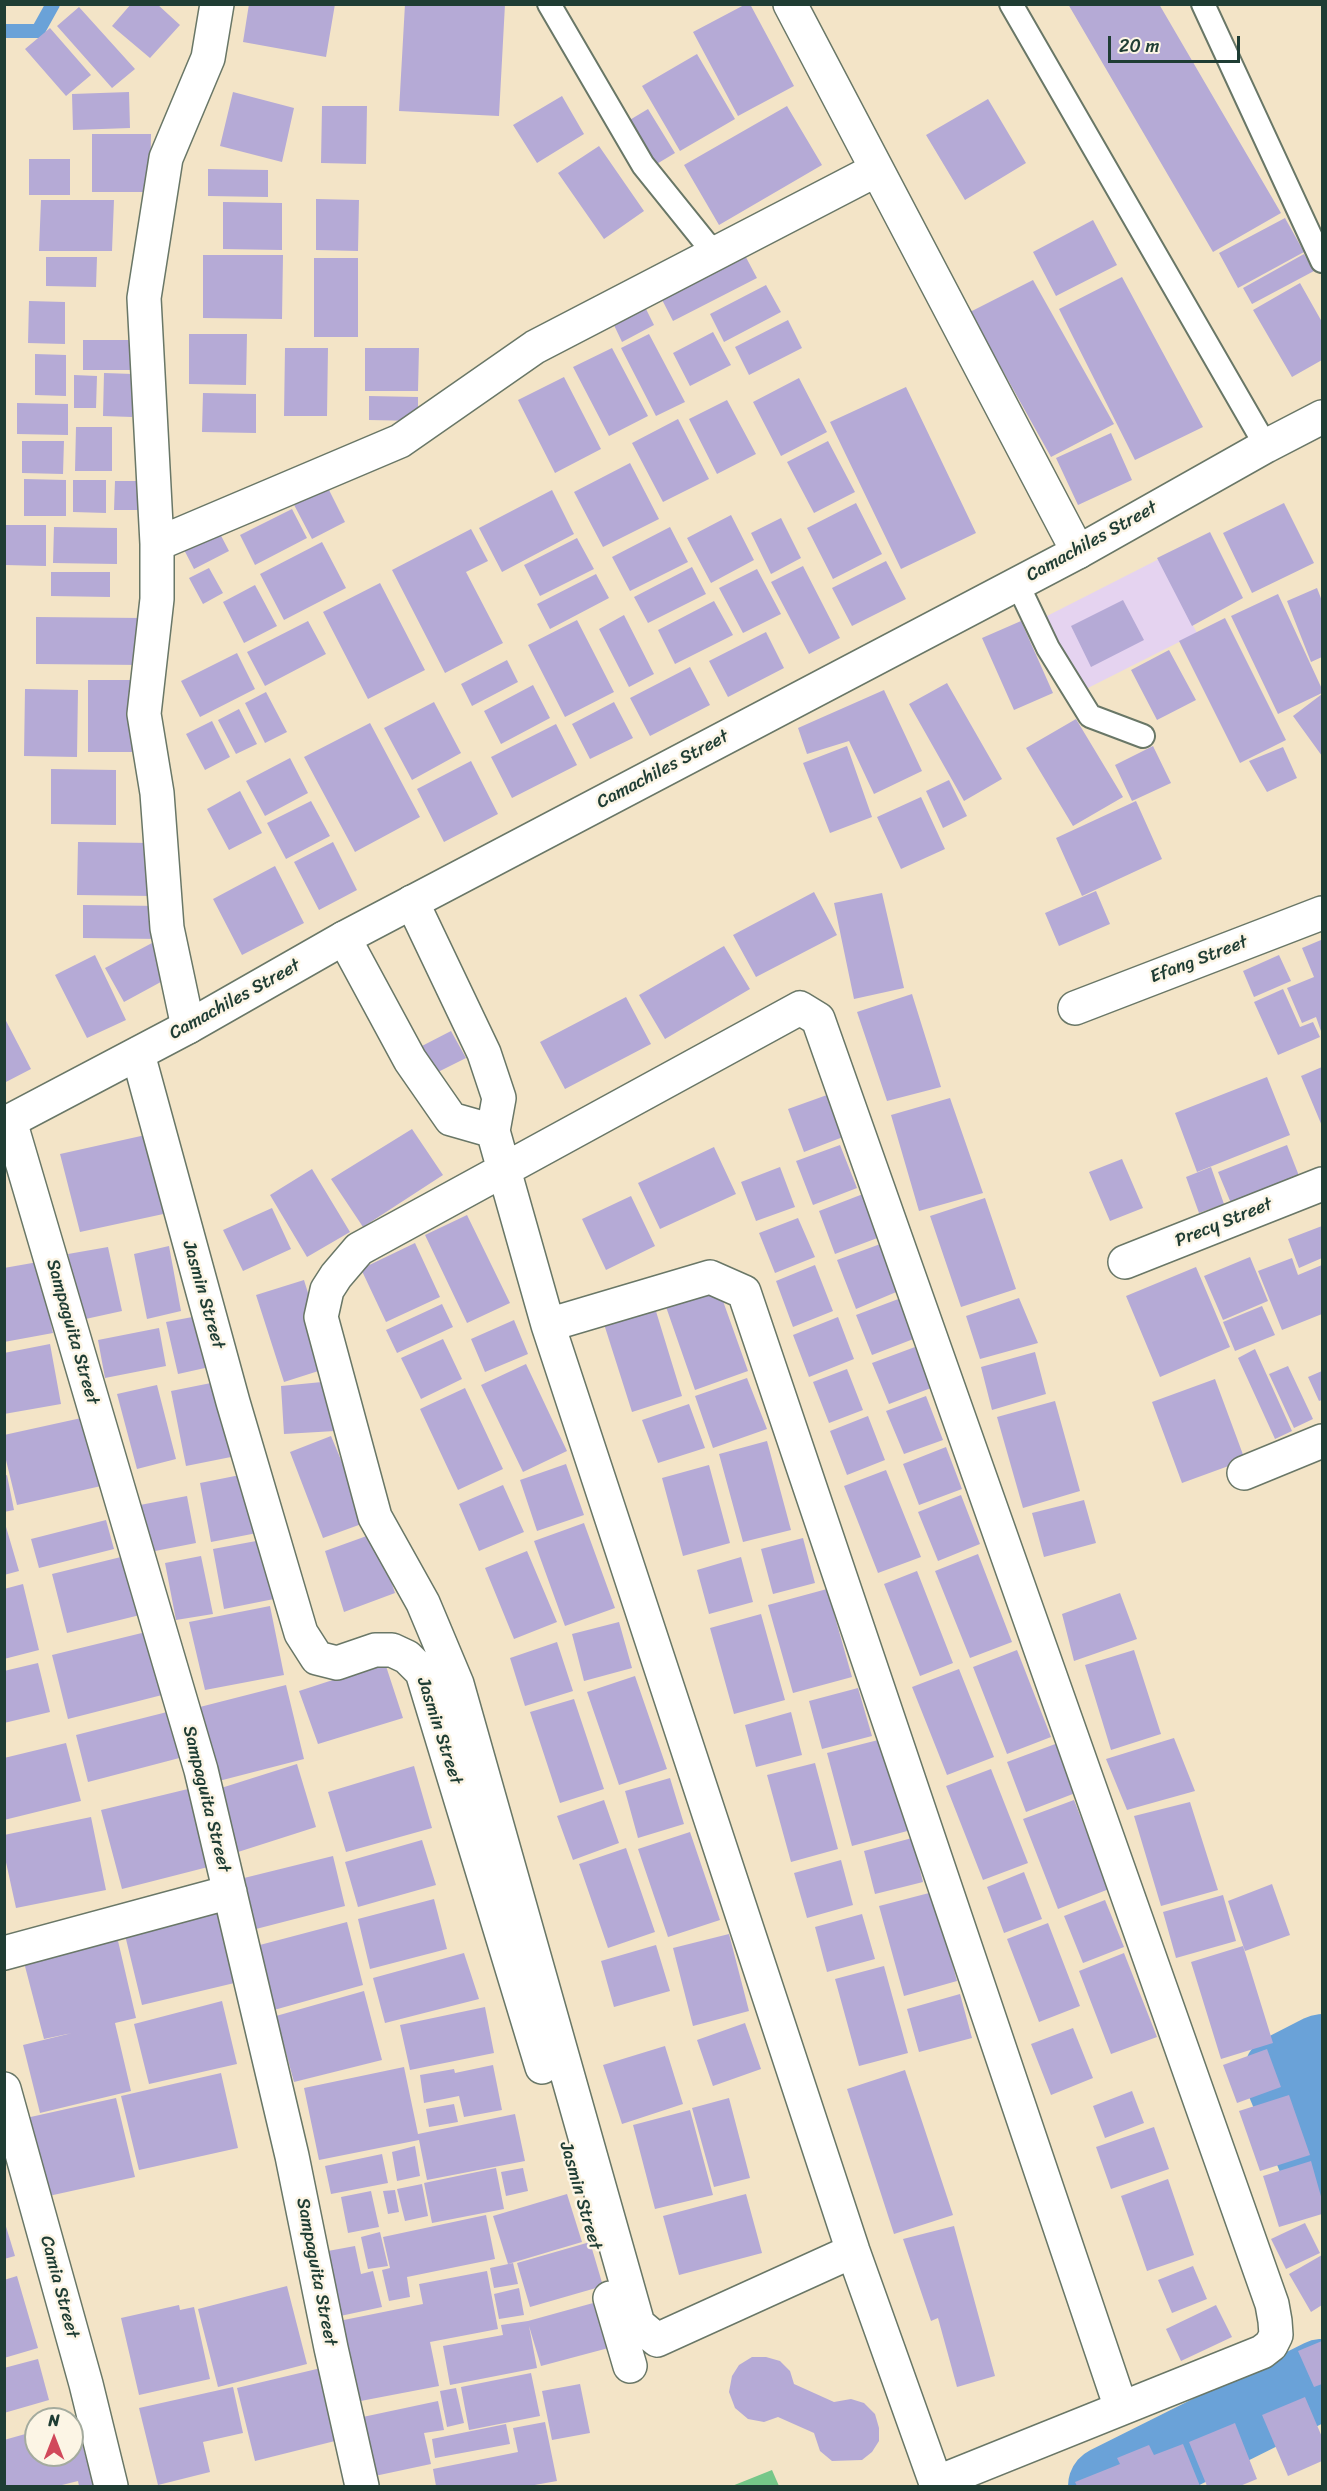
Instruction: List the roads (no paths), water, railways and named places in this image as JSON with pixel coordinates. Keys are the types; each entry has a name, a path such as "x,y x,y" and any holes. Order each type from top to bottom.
{"street":[{"path":"188,1028 167,928 157,793 144,714 157,599 157,544 144,298 166,158 208,58 217,4"},
{"path":"790,4 1078,552"},
{"path":"157,544 400,441 535,347 876,170"},
{"name":"Camachiles Street","path":"7,1123 188,1028 344,938 1078,552 1266,446 1323,417"},
{"path":"412,902 484,1053 499,1098 493,1131 502,1169 548,1325 853,2251 937,2485 1262,2352 1271,2345 1276,2335 1272,2304 818,1019 800,1008 502,1169 359,1249 327,1290 321,1317 375,1517 423,1604 457,1684 638,2324 657,2340 853,2251"},
{"name":"Efang Street","path":"1075,1008 1323,913"},
{"path":"344,938 410,1060 451,1119 493,1131"},
{"name":"Jasmin Street","path":"138,1054 220,1359 301,1633 317,1658 337,1663 375,1650 392,1650 407,1657 422,1671 630,2366"},
{"name":"Sampaguita Street","path":"7,1123 201,1770 292,2156 362,2487"},
{"name":"Precy Street","path":"1125,1262 1323,1184"},
{"path":"548,1325 710,1277 744,1292 1121,2409"},
{"path":"1244,1473 1323,1441"},
{"path":"4,1953 230,1892"},
{"name":"Camia Street","path":"4,2089 86,2384 111,2487"}],"lane":[{"path":"549,4 643,165 705,242 717,252"},
{"path":"1011,4 1266,446"},
{"path":"1203,4 1323,261"},
{"path":"1017,583 1048,648 1090,716 1143,736"}],"waterway":[{"path":"4,31 38,31 53,4"},
{"path":"1322,2054 1283,2074 1322,2169"},
{"path":"1108,2486 1322,2379"}]}
